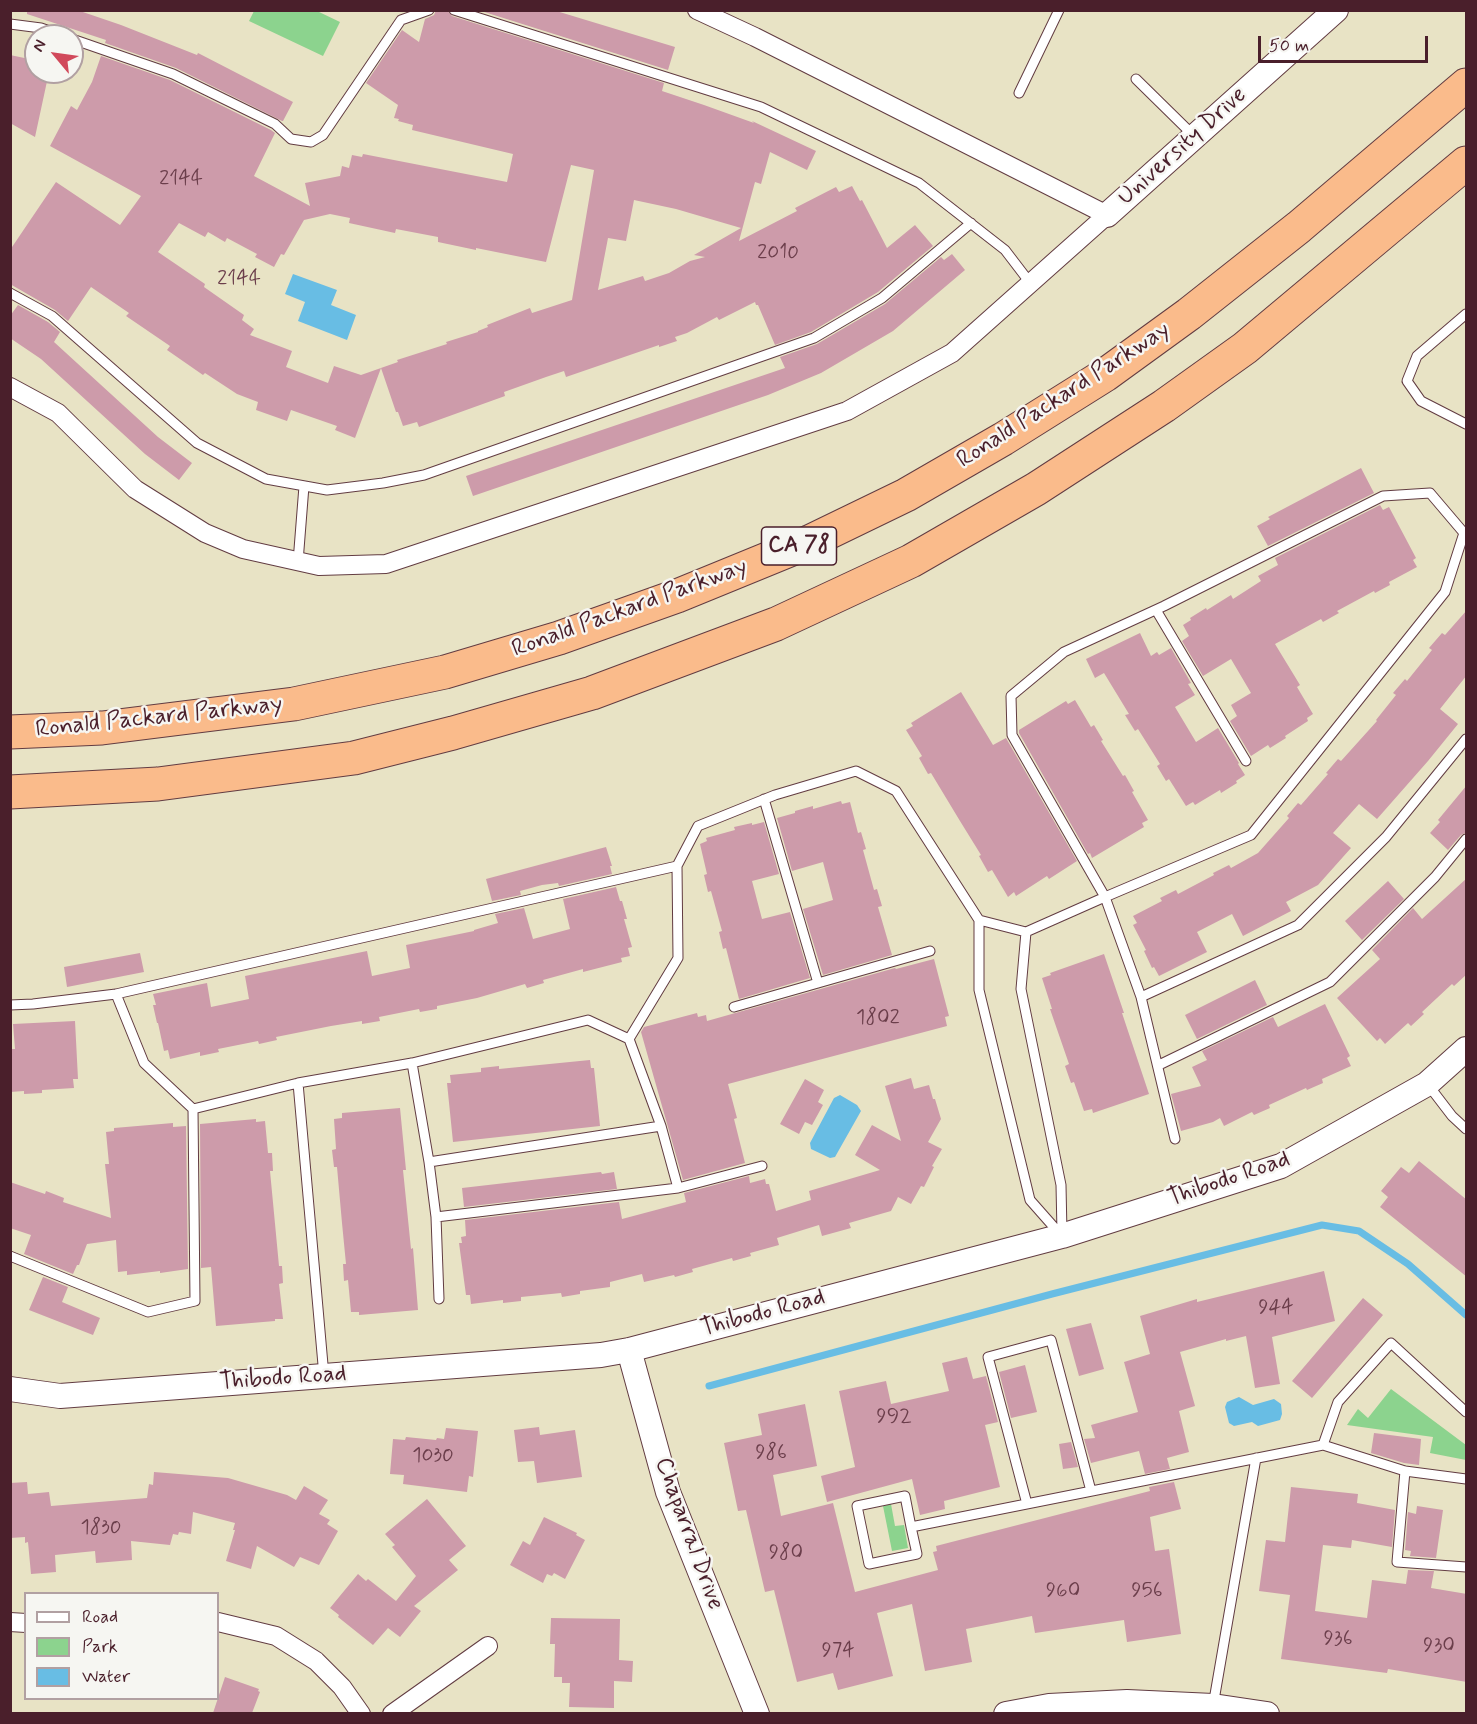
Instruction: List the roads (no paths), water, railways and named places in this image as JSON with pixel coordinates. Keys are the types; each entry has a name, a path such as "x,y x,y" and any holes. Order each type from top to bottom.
{"highway":[{"name":"Ronald Packard Parkway","path":"10,732 102,728 294,704 445,672 559,638 677,596 809,542 906,495 1003,439 1105,375 1208,300 1299,227 1467,85"},
{"name":"CA 78","path":"10,792 158,784 354,758 453,733 592,693 776,624 910,561 1036,489 1164,406 1245,348 1467,163"}],"street":[{"path":"697,10 1107,215"},
{"name":"University Drive","path":"10,387 58,413 135,489 205,533 243,549 319,566 386,564 847,411 952,353 1336,10"},
{"name":"Thibodo Road","path":"10,1389 60,1396 601,1355 629,1350 1062,1236 1281,1166 1427,1084 1467,1049"},
{"name":"Chaparral Drive","path":"629,1350 668,1492 757,1713"},
{"path":"219,1622 276,1636 316,1661 342,1687 361,1713"},
{"path":"392,1713 488,1646"},
{"path":"1006,1713 1049,1706 1127,1702 1213,1706 1267,1713"}],"lane":[{"path":"84,43 174,74 275,124 291,139 311,142 324,135 402,20 429,10"},
{"path":"454,10 761,107 919,183 1005,250 1031,284"},
{"path":"1019,93 1059,10"},
{"path":"1136,79 1195,137"},
{"path":"10,293 52,316 197,443 266,479 327,490 424,475 814,338 882,298 971,223"},
{"path":"1467,314 1417,356 1407,381 1421,401 1467,424"},
{"path":"298,562 304,486"},
{"path":"979,920 1026,932 1105,897 1251,835 1445,592 1465,534 1430,493 1383,496 1156,610 1064,652 1011,696 1012,735 1105,897 1141,997 1175,1138"},
{"path":"1156,610 1246,761"},
{"path":"1141,997 1298,925 1386,837 1467,739"},
{"path":"629,1039 678,958 677,867 698,826 764,799 856,771 896,791 979,920 979,990 1030,1200 1062,1236"},
{"path":"764,799 818,983"},
{"path":"1158,1065 1330,982 1435,877 1467,839"},
{"path":"10,1005 116,994 677,867"},
{"path":"1026,932 1021,989 1061,1185 1062,1236"},
{"path":"734,1006 930,951"},
{"path":"10,1256 148,1312 195,1301 192,1109 144,1063 116,994"},
{"path":"192,1109 298,1083 412,1063 588,1020 629,1039 661,1126 678,1188"},
{"path":"412,1063 436,1217 439,1299"},
{"path":"298,1083 324,1376"},
{"path":"1427,1084 1452,1116 1467,1129"},
{"path":"429,1162 661,1126"},
{"path":"436,1217 678,1188 762,1166"},
{"path":"1027,1504 988,1357 1051,1340 1091,1491"},
{"path":"1323,1445 1338,1401 1392,1343 1467,1412"},
{"path":"911,1527 1323,1445 1405,1471 1467,1479"},
{"path":"1213,1706 1256,1458"},
{"path":"1405,1471 1397,1562 1467,1568"},
{"path":"905,1496 911,1527 917,1554 869,1564 857,1506 905,1496"}],"water":[{"path":"293,274 337,290 331,305 356,315 347,340 298,321 305,302 285,294"},
{"path":"840,1095 857,1105 861,1111 835,1157 830,1158 811,1149 810,1143 834,1098"},
{"path":"1239,1397 1253,1405 1274,1399 1281,1404 1280,1420 1258,1426 1252,1422 1234,1426 1229,1423 1225,1407 1227,1402"}],"waterway":[{"path":"709,1386 1052,1294 1322,1225 1359,1231 1408,1264 1466,1315"}]}
